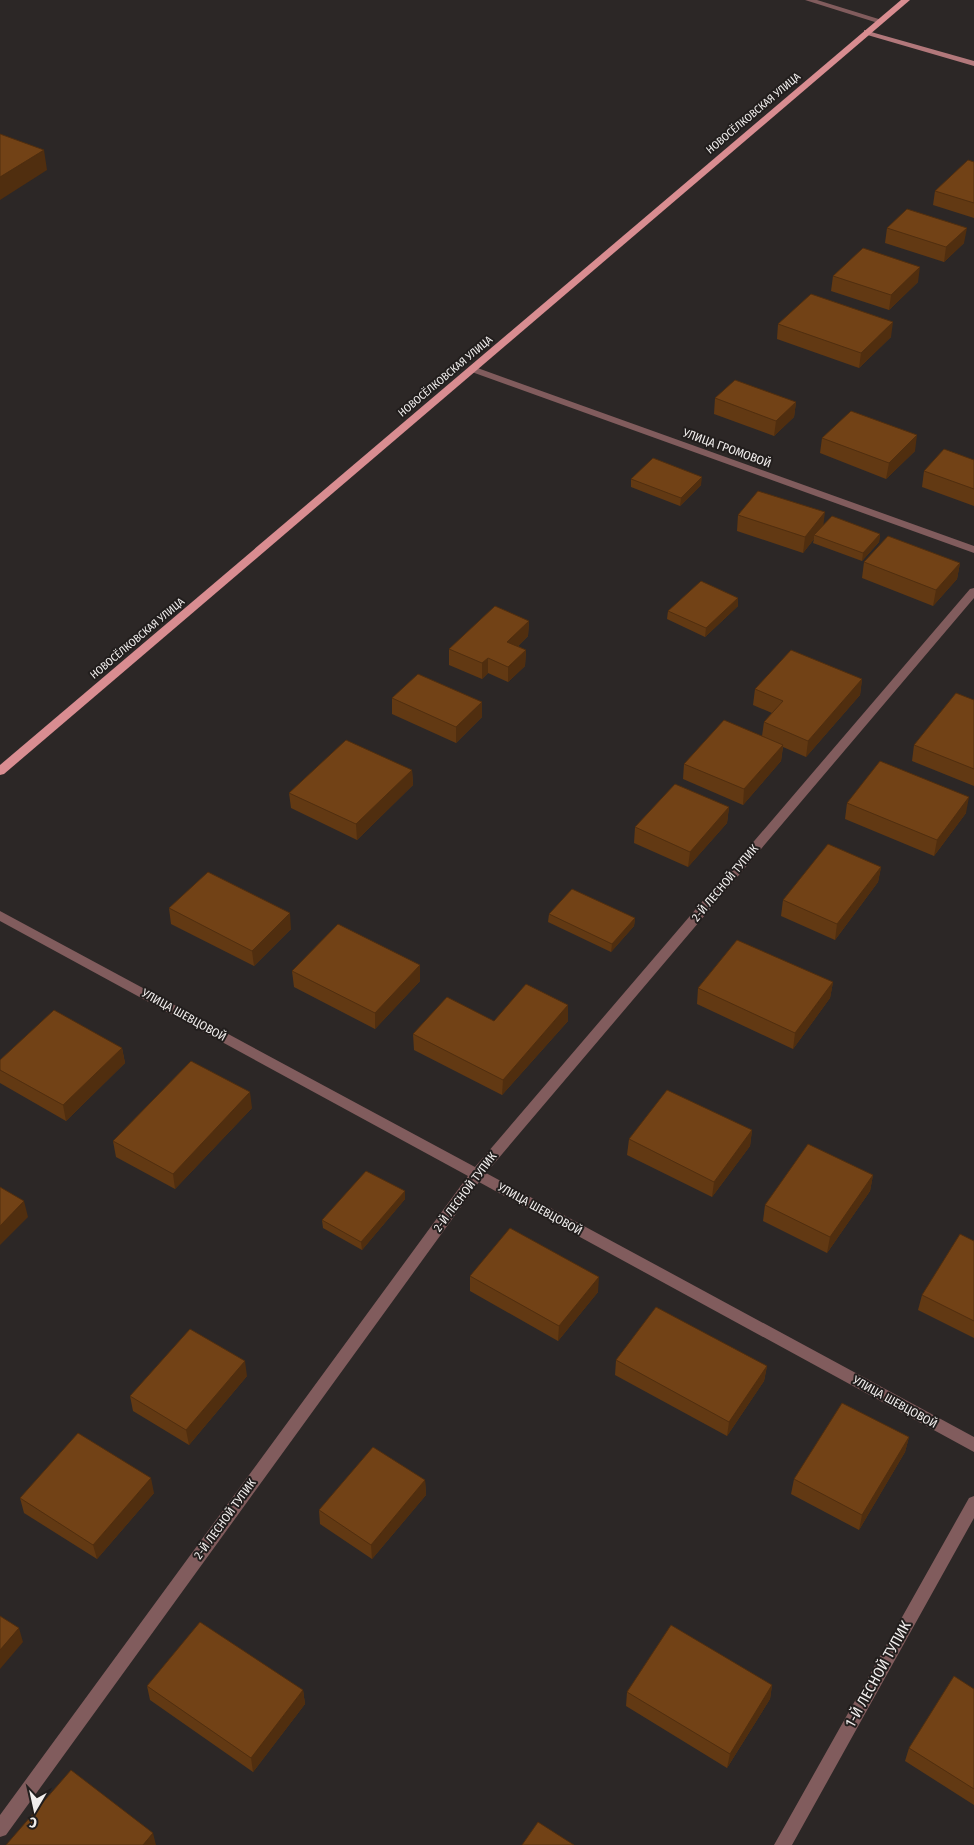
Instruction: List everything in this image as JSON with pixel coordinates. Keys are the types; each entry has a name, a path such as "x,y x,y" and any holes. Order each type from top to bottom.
{"main road":[{"name":"НОВОСЁЛКОВСКАЯ УЛИЦА","path":"0,771 906,0"}],"street":[{"path":"809,0 881,21"},
{"path":"867,32 974,64"},
{"name":"УЛИЦА ГРОМОВОЙ","path":"472,369 974,550"},
{"name":"2-Й ЛЕСНОЙ ТУПИК","path":"0,1829 476,1175 974,591"},
{"name":"УЛИЦА ШЕВЦОВОЙ","path":"0,915 974,1445"},
{"name":"1-Й ЛЕСНОЙ ТУПИК","path":"783,1845 974,1503"}],"building":[{"path":"0,134 44,150 0,177"},
{"path":"968,160 974,162 974,203 935,191"},
{"path":"907,209 967,228 946,247 887,228"},
{"path":"863,248 920,267 891,295 833,276"},
{"path":"811,294 893,322 861,353 778,324"},
{"path":"735,380 796,402 776,421 715,398"},
{"path":"851,411 917,435 889,463 822,438"},
{"path":"944,449 974,460 974,489 924,471"},
{"path":"653,458 702,477 681,498 631,479"},
{"path":"758,491 825,512 805,537 738,515"},
{"path":"832,516 880,534 863,553 814,535"},
{"path":"888,536 960,563 936,590 864,562"},
{"path":"701,581 738,598 706,628 668,611"},
{"path":"495,606 529,621 507,642 526,650 508,667 488,658 482,663 449,649"},
{"path":"791,650 862,679 808,741 764,722 783,701 755,689"},
{"path":"418,674 482,702 456,727 392,698"},
{"path":"956,693 974,700 974,769 914,745"},
{"path":"724,720 783,745 744,789 684,764"},
{"path":"346,740 412,770 356,824 289,793"},
{"path":"880,761 969,797 937,840 847,803"},
{"path":"675,784 729,807 690,852 635,827"},
{"path":"828,844 881,867 837,924 783,900"},
{"path":"208,872 290,913 252,951 169,908"},
{"path":"572,889 635,918 612,944 549,914"},
{"path":"338,924 420,965 375,1013 292,971"},
{"path":"737,940 833,982 795,1033 698,988"},
{"path":"526,984 568,1005 503,1080 413,1034 447,997 494,1021"},
{"path":"54,1010 122,1048 63,1105 0,1070 0,1060"},
{"path":"191,1061 250,1092 173,1174 113,1141"},
{"path":"667,1090 752,1130 714,1182 629,1139"},
{"path":"808,1144 873,1175 830,1237 765,1205"},
{"path":"366,1171 405,1191 361,1242 322,1220"},
{"path":"0,1187 24,1201 0,1226"},
{"path":"510,1228 599,1277 559,1326 470,1276"},
{"path":"960,1234 974,1241 974,1321 922,1295"},
{"path":"656,1307 767,1366 729,1422 616,1360"},
{"path":"190,1329 245,1361 186,1430 130,1396"},
{"path":"842,1403 909,1437 862,1515 794,1479"},
{"path":"78,1433 151,1478 93,1545 20,1498"},
{"path":"373,1447 425,1480 371,1545 319,1510"},
{"path":"0,1616 19,1628 0,1650"},
{"path":"200,1622 303,1690 251,1758 147,1686"},
{"path":"671,1625 772,1685 730,1754 627,1692"},
{"path":"954,1676 974,1689 974,1789 909,1748"},
{"path":"71,1770 153,1833 143,1845 6,1845"},
{"path":"538,1822 574,1845 522,1845"}]}
